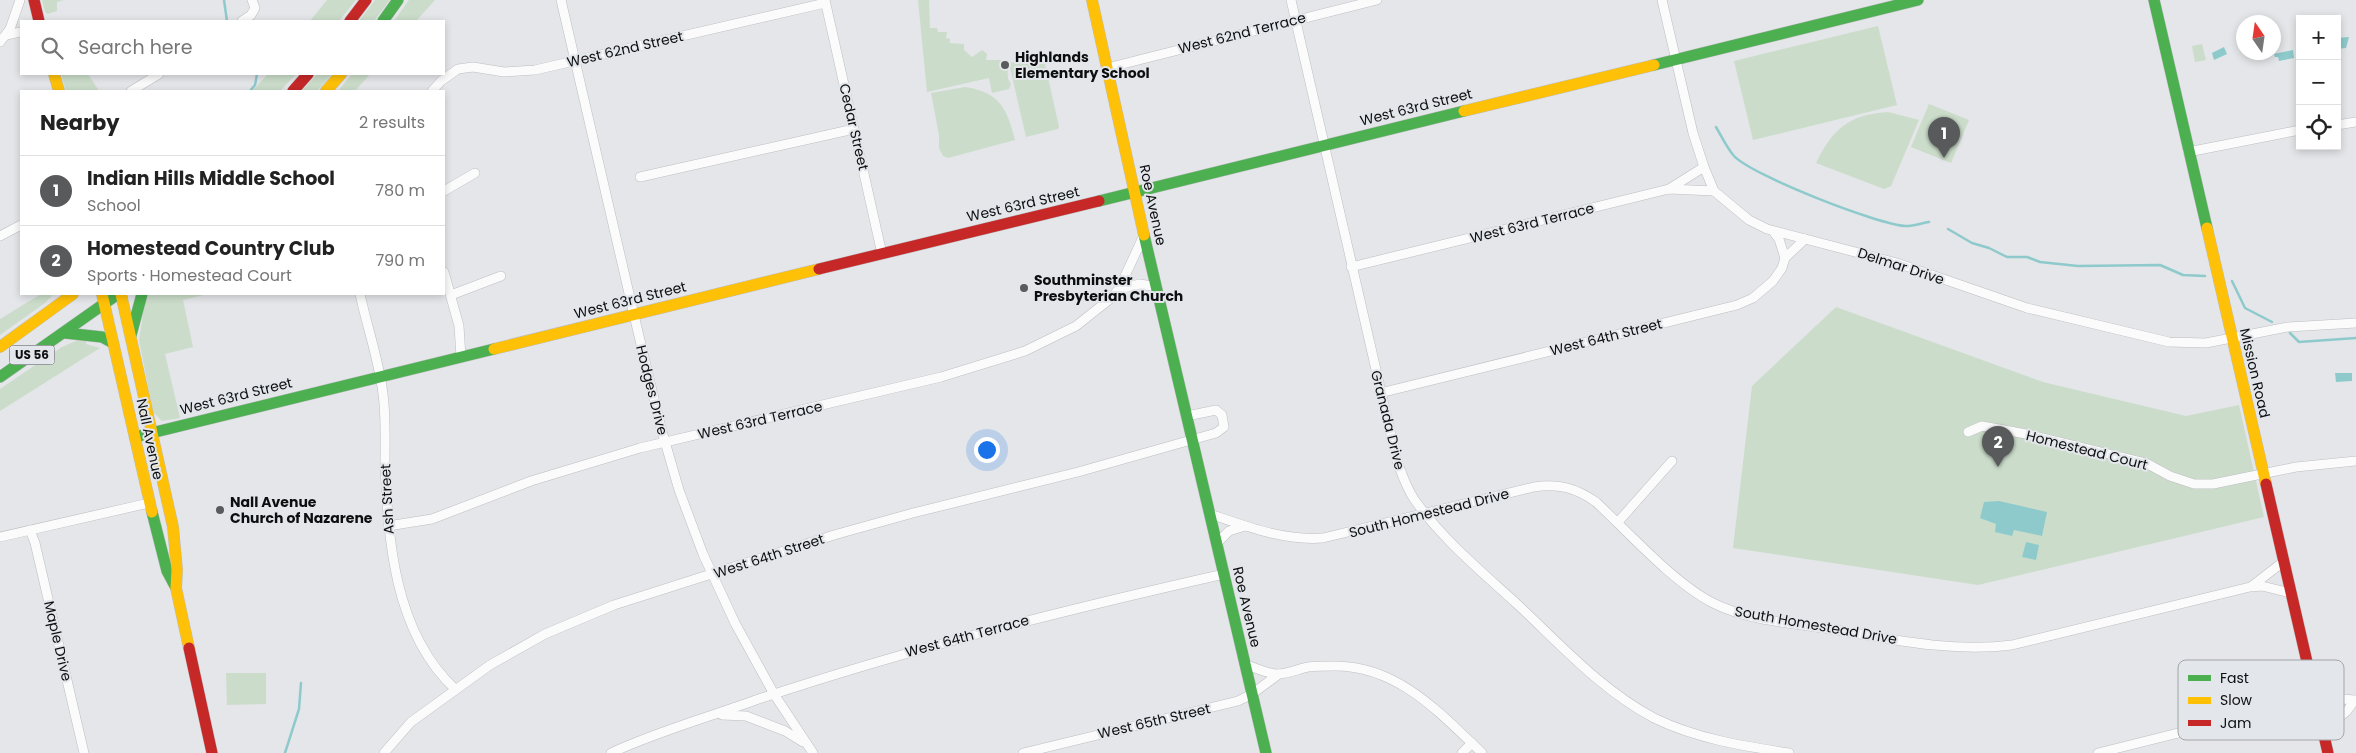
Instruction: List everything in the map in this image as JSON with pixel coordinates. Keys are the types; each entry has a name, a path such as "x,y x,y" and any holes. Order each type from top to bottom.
{"main road":[{"path":"34,0 39,20"},
{"path":"351,20 366,0"},
{"path":"384,20 398,0"},
{"name":"Roe Avenue","path":"1092,0 1156,287 1266,753"},
{"name":"West 63rd Street","path":"135,437 1918,0"},
{"name":"Mission Road","path":"2154,0 2306,660"},
{"path":"54,75 59,90"},
{"path":"294,90 307,75"},
{"path":"327,90 340,75"},
{"name":"US 56","path":"0,377 65,333 103,299 117,295"},
{"name":"Nall Avenue","path":"120,295 174,527 177,570 176,588 212,753"},
{"path":"131,335 142,295"},
{"name":"US 56","path":"0,347 62,298"},
{"name":"Nall Avenue","path":"103,299 149,503 167,571 176,588"},
{"path":"65,333 102,337 113,343"},
{"name":"Mission Road","path":"2325,740 2328,753"}],"street":[{"path":"3,39 20,0"},
{"path":"244,20 251,15 255,8 252,0"},
{"name":"Hodges Drive","path":"561,0 634,315 665,442 679,490 711,574 774,694 813,753"},
{"name":"Granada Drive","path":"1291,0 1380,393 1397,461 1413,498 1438,530 1594,676 1631,704 1655,718 1695,734 1718,741 1789,753"},
{"name":"West 62nd Terrace","path":"1107,68 1376,0"},
{"name":"Delmar Drive","path":"1662,0 1675,60 1704,167 1714,191 1749,220 1773,231 1897,263 2026,308 2140,336 2188,344 2231,337"},
{"name":"West 62nd Street","path":"433,90 458,68 473,66 517,72 575,61 825,2"},
{"name":"Cedar Street","path":"825,2 882,254"},
{"path":"3,39 20,32"},
{"path":"133,90 157,75"},
{"path":"2341,124 2356,122"},
{"path":"640,177 854,129"},
{"path":"2188,152 2296,131"},
{"path":"1669,189 1704,167"},
{"path":"445,190 476,173"},
{"name":"West 63rd Terrace","path":"1351,266 1669,189 1714,191"},
{"path":"0,236 20,226"},
{"path":"1773,231 1779,239 1785,258"},
{"name":"West 63rd Terrace","path":"388,526 407,525 432,519 562,470 665,442 933,379 1025,351 1076,326 1101,307 1120,289 1144,235"},
{"name":"West 64th Street","path":"1380,393 1737,305 1753,298 1773,281 1782,268 1785,258 1806,239"},
{"path":"445,275 459,326 461,357"},
{"path":"451,295 501,276"},
{"path":"1120,289 1140,284 1156,287"},
{"name":"Ash Street","path":"360,295 384,396 388,526 397,579 411,622 437,670 455,689"},
{"path":"2231,337 2288,327 2356,323"},
{"path":"1187,416 1213,410 1220,412 1224,419 1222,430 1193,439"},
{"name":"Homestead Court","path":"1968,432 1982,426 2026,434 2146,463 2170,476 2194,484 2213,484 2305,466 2356,461"},
{"name":"West 64th Street","path":"384,753 411,722 455,689 522,646 577,619 711,574 914,513 1078,472 1193,439"},
{"path":"1618,522 1672,461"},
{"name":"South Homestead Drive","path":"1210,514 1284,537 1305,539 1330,536 1534,487 1556,485 1584,494 1618,522 1695,592 1725,608 1760,618 1947,647 1993,648 2012,645 2250,587 2262,586 2291,594"},
{"path":"0,537 149,503"},
{"path":"1217,543 1229,531 1245,526"},
{"name":"Maple Drive","path":"30,530 35,544 84,753"},
{"name":"South Homestead Drive","path":"2250,587 2262,580 2283,562"},
{"name":"West 64th Terrace","path":"611,753 774,694 995,628 1076,607 1224,574"},
{"name":"West 65th Street","path":"1246,664 1279,674"},
{"name":"West 65th Street","path":"1023,753 1238,701 1252,694 1279,674 1309,667 1335,666 1376,673 1402,684 1422,697 1482,753"},
{"path":"2344,713 2355,700"},
{"name":"West 64th Terrace","path":"714,715 746,716 785,731 805,743"},
{"path":"2098,753 2178,733"},
{"path":"1462,753 1472,743"}],"green space":[{"path":"42,0 64,0 57,2 57,11 48,14 45,12"},
{"path":"327,0 356,0 340,20 311,20"},
{"path":"375,0 390,0 375,20 360,20"},
{"path":"409,0 435,0 417,20 395,20"},
{"path":"918,0 929,0 930,28 937,28 938,32 947,32 946,38 950,39 950,43 964,44 964,50 972,57 982,50 987,54 986,60 1007,60 1008,79 1011,84 1009,89 992,93 989,78 927,92"},
{"path":"1878,26 1897,105 1753,140 1734,61"},
{"path":"2202,44 2206,60 2195,62 2192,46"},
{"path":"1043,55 1059,127 1058,129 1026,137 1009,63"},
{"path":"61,75 89,75 98,90 66,90"},
{"path":"267,75 295,75 281,90 253,90"},
{"path":"316,75 331,75 318,90 303,90"},
{"path":"351,75 369,75 356,90 339,90"},
{"path":"965,87 986,93 1000,103 1009,119 1015,140 948,158 943,156 939,148 939,135 931,93"},
{"path":"1929,104 1969,120 1951,163 1911,147"},
{"path":"1888,112 1919,120 1891,186 1884,189 1816,163 1829,141 1844,126 1863,116"},
{"path":"39,295 53,295 45,303 0,335 0,319"},
{"path":"146,295 204,295 183,300 193,347 165,354 180,418 162,421 153,412 139,340"},
{"path":"1836,307 2043,382 2186,416 2239,405 2264,517 1978,585 1733,548 1752,386"},
{"path":"80,339 86,340 86,344 100,348 0,411 0,389 62,347"},
{"path":"226,673 266,673 266,704 227,705"}],"water":[{"path":"2349,37 2346,48 2341,49 2341,38"},
{"path":"2224,47 2227,54 2214,60 2212,53"},
{"path":"2293,50 2294,58 2279,61 2281,60 2281,53"},
{"path":"2335,373 2352,373 2352,381 2336,382"},
{"path":"1999,501 2047,512 2042,536 2014,530 2012,536 1995,532 1996,524 1980,518 1984,502"},
{"path":"2026,542 2039,545 2036,560 2022,557"}],"waterway":[{"path":"224,0 227,20"},
{"path":"251,90 255,85 257,75"},
{"path":"1716,127 1734,156 1746,165 1790,187 1845,209 1892,224 1912,226 1929,222"},
{"path":"1948,229 1972,243 1989,248 2007,257 2027,257 2040,262 2078,266 2160,265 2183,275 2205,276"},
{"path":"2232,281 2245,308 2272,322"},
{"path":"2290,333 2299,342 2356,338"},
{"path":"285,753 299,709 301,683"}],"traffic: fast":[{"path":"384,20 398,0"},
{"path":"1654,65 1918,0"},
{"path":"2154,0 2207,228"},
{"path":"1099,201 1464,111"},
{"path":"1144,235 1266,753"},
{"path":"0,377 117,295"},
{"path":"131,335 142,295"},
{"path":"65,333 102,337 113,343"},
{"path":"135,437 494,349"},
{"path":"152,512 167,571 175,586"}],"traffic: slow":[{"path":"1092,0 1144,235"},
{"path":"1464,111 1654,65"},
{"path":"54,75 59,90"},
{"path":"327,90 340,75"},
{"path":"2207,228 2266,484"},
{"path":"494,349 819,269"},
{"path":"0,347 72,295"},
{"path":"102,295 152,512"},
{"path":"121,295 173,527 177,570 176,588 189,648"}],"traffic: jam":[{"path":"34,0 39,20"},
{"path":"351,20 366,0"},
{"path":"294,90 307,75"},
{"path":"819,269 1099,201"},
{"path":"2266,484 2307,660"},
{"path":"189,648 212,753"},
{"path":"2325,740 2328,753"}],"place":[{"name":"Highlands Elementary School","path":"1005,65"},
{"name":"Indian Hills Middle School","path":"1944,158"},
{"name":"Southminster Presbyterian Church","path":"1024,288"},
{"name":"Homestead Country Club","path":"1998,467"},
{"name":"Nall Avenue Church of Nazarene","path":"220,510"}]}
